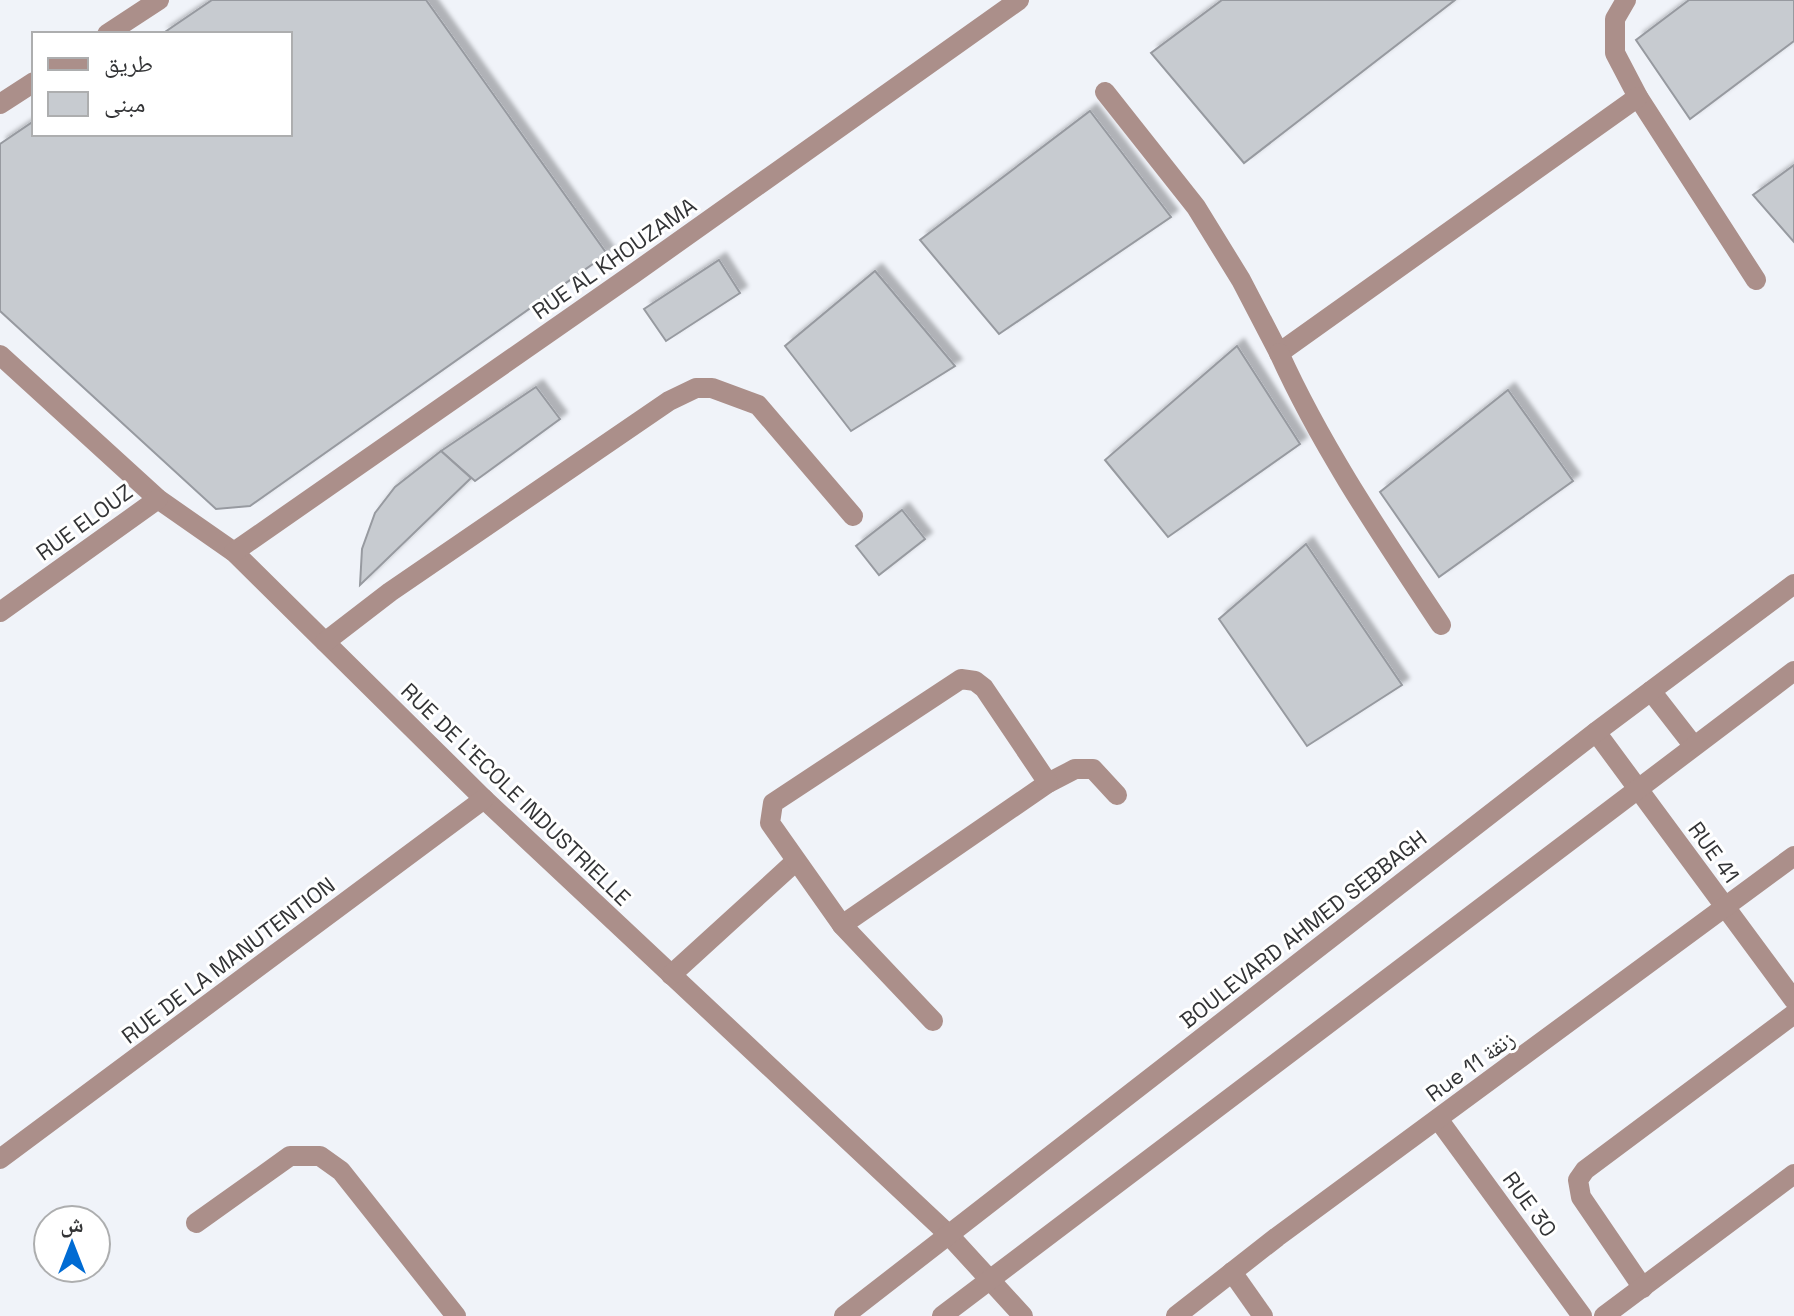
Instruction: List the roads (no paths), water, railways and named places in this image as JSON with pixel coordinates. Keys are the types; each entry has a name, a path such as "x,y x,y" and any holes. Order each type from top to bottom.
{"street":[{"path":"110,32 159,0"},
{"name":"RUE AL KHOUZAMA","path":"234,552 1019,0"},
{"path":"1626,0 1615,19 1615,53 1638,97 1756,280"},
{"path":"0,104 32,83"},
{"path":"1105,92 1196,207 1241,280 1305,411 1352,491 1441,625"},
{"path":"1279,353 1638,97"},
{"name":"RUE DE L'ECOLE INDUSTRIELLE","path":"0,355 158,499 234,552 484,799 947,1233 1023,1316"},
{"path":"325,642 479,531 669,401 696,388 733,393 758,405 853,516"},
{"name":"RUE ELOUZ","path":"0,612 158,499"},
{"name":"BOULEVARD AHMED SEBBAGH","path":"844,1316 1596,732 1794,584"},
{"path":"942,1316 1794,671"},
{"path":"933,1021 842,925 770,823 773,803 961,679 975,681 984,688 1048,783"},
{"path":"1651,691 1693,745"},
{"name":"RUE 41","path":"1596,732 1794,1000"},
{"path":"842,925 1048,783 1075,769 1093,769 1117,795"},
{"name":"RUE DE LA MANUTENTION","path":"0,1159 484,799"},
{"name":"Rue 11 زنقة","path":"1176,1316 1794,856"},
{"path":"671,975 796,861"},
{"path":"1643,1288 1581,1197 1578,1180 1585,1170 1794,1014"},
{"name":"RUE 30","path":"1438,1119 1582,1316"},
{"path":"196,1223 290,1156 320,1156 341,1171 456,1316"},
{"path":"1604,1316 1794,1174"},
{"path":"1232,1272 1263,1316"}]}
